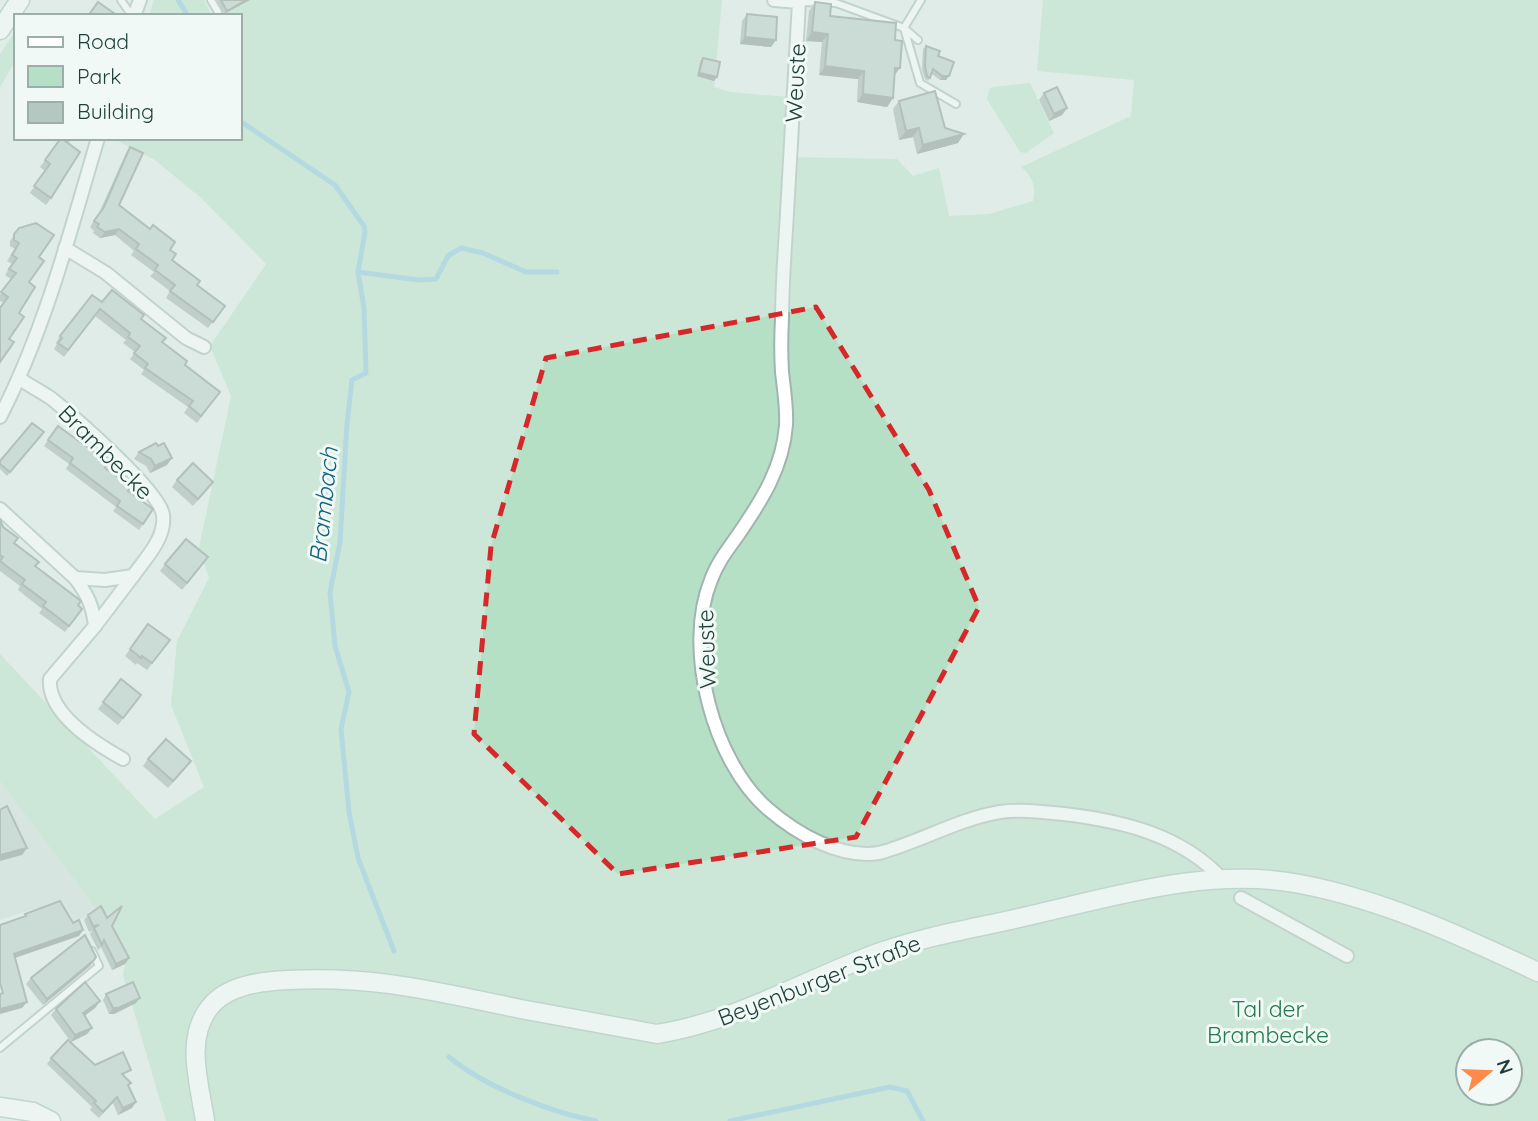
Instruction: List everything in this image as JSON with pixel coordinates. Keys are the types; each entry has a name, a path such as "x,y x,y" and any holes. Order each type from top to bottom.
{"main road":[{"path":"0,30 20,0"},
{"name":"Beyenburger Straße","path":"205,1121 195,1041 199,1026 214,1003 232,991 246,986 307,979 374,980 657,1034 692,1028 874,955 923,939 1149,888 1223,880 1299,884 1365,901 1439,926 1538,972"},
{"path":"0,1107 33,1112 47,1120"}],"street":[{"path":"774,0 799,2"},
{"name":"Weuste","path":"799,2 782,318 782,371 786,411 784,447 773,481 715,570 704,602 702,620 703,664 708,700 728,759 746,785 770,811 805,834 842,851 879,853 1001,812 1046,812 1102,818 1153,834 1198,856 1223,880"},
{"path":"0,417 20,379 65,248 96,140"},
{"path":"65,248 106,272 187,338 204,347"},
{"name":"Brambecke","path":"20,379 60,407 137,477 155,498 163,513 158,539 133,576 50,679 49,690 58,708 96,744 123,760"},
{"path":"0,509 75,578 87,594 93,609 95,626"},
{"path":"75,578 105,580 133,576"},
{"path":"1241,898 1347,956"}],"lane":[{"path":"211,0 218,12"},
{"path":"921,0 904,28 920,83 956,104"},
{"path":"799,2 836,3 904,28 918,40"},
{"path":"0,1048 99,966 89,944"}],"highlighted area":[{"path":"816,307 929,490 979,607 856,837 618,874 474,734 491,546 546,358"}],"shaded area":[{"path":"0,781 97,910 52,934 36,908 0,920"}],"green space":[{"path":"154,0 204,0 211,14 150,14"},
{"name":"Tal der Brambecke","path":"250,0 722,0 714,87 730,92 788,97 785,157 897,159 913,176 939,168 949,216 989,214 1033,201 1033,182 1021,167 1131,116 1134,80 1037,71 1043,0 1538,0 1538,1121 166,1121 123,974 125,965 97,910 0,781 0,654 155,819 204,787 171,705 177,641 209,578 199,548 231,396 210,346 266,264 201,198 155,160 116,140 242,140 242,14 225,14"},
{"path":"14,33 14,63 0,87 0,54"},
{"path":"1030,83 1054,133 1026,153 1020,152 987,99 989,89 993,87"}],"building":[{"path":"221,0 246,0 227,11"},
{"path":"98,2 115,14 89,14"},
{"path":"815,2 831,4 830,16 896,23 895,40 902,41 900,68 895,68 893,98 863,94 864,71 825,66 828,34 812,32"},
{"path":"747,14 777,17 776,40 745,37"},
{"path":"926,46 940,51 938,56 954,62 949,76 942,76 933,69 930,78 927,76"},
{"path":"703,58 720,62 717,77 699,73"},
{"path":"1057,87 1067,108 1054,114 1044,93"},
{"path":"935,91 945,128 964,134 923,145 919,128 906,131 899,101"},
{"path":"60,140 64,140 80,152 51,198 34,186 50,164 45,160"},
{"path":"130,147 143,153 119,205 150,229 153,225 175,242 170,250 176,254 172,260 200,281 197,285 225,306 213,322 170,291 175,285 155,270 158,265 136,249 139,244 119,229 105,232 97,227 99,224 94,221 104,207"},
{"path":"36,223 54,235 39,257 44,261 29,282 35,287 19,313 24,317 9,339 14,342 0,362 0,308 8,297 1,292 16,273 9,269 17,258 12,255 19,243 14,240 14,234 19,228"},
{"path":"112,290 144,315 141,319 166,338 162,342 187,361 185,365 220,392 201,416 189,406 193,401 145,368 148,364 134,353 140,346 128,337 130,333 100,309 68,350 58,343 62,338 60,336 92,295 102,302"},
{"path":"32,423 44,432 10,472 0,461"},
{"path":"58,426 108,462 105,468 131,486 128,491 153,509 143,524 117,506 120,501 70,463 73,458 48,440"},
{"path":"156,443 158,446 164,443 172,458 155,466 151,459 139,452"},
{"path":"193,463 213,482 198,499 177,480"},
{"path":"0,519 3,527 18,538 14,543 39,562 35,566 81,601 78,605 82,609 69,626 43,606 46,602 22,584 25,580 0,561 3,557 0,555"},
{"path":"186,539 208,557 187,583 165,564"},
{"path":"148,624 170,640 152,663 130,649"},
{"path":"121,679 141,695 123,718 103,702"},
{"path":"166,739 191,761 173,781 148,759"},
{"path":"7,806 27,848 0,855 0,810"},
{"path":"60,901 73,923 79,920 83,930 14,954 27,1002 0,1009 0,994 3,993 0,983 0,925"},
{"path":"101,906 107,918 122,906 112,926 129,958 116,964 104,940 102,945 94,928 99,925 93,926 88,915"},
{"path":"85,935 96,957 47,999 31,978"},
{"path":"85,982 100,1001 83,1013 92,1028 75,1035 56,1009"},
{"path":"133,982 140,998 113,1008 106,994"},
{"path":"68,1040 95,1065 123,1052 131,1070 122,1074 131,1083 128,1085 136,1102 123,1108 117,1097 103,1112 94,1103 96,1101 51,1058"}],"waterway":[{"name":"Brambach","path":"178,0 187,14"},
{"name":"Brambach","path":"242,122 335,185 364,226 358,272 364,308 366,373 352,380 340,542 330,592 335,646 349,692 341,729 349,812 358,858 394,951"},
{"path":"358,272 419,280 436,279 448,256 461,248 483,253 526,272 557,272"},
{"name":"Brambecke","path":"449,1057 481,1078 519,1097 596,1121"},
{"name":"Brambecke","path":"730,1121 890,1087 907,1091 923,1121"}]}
